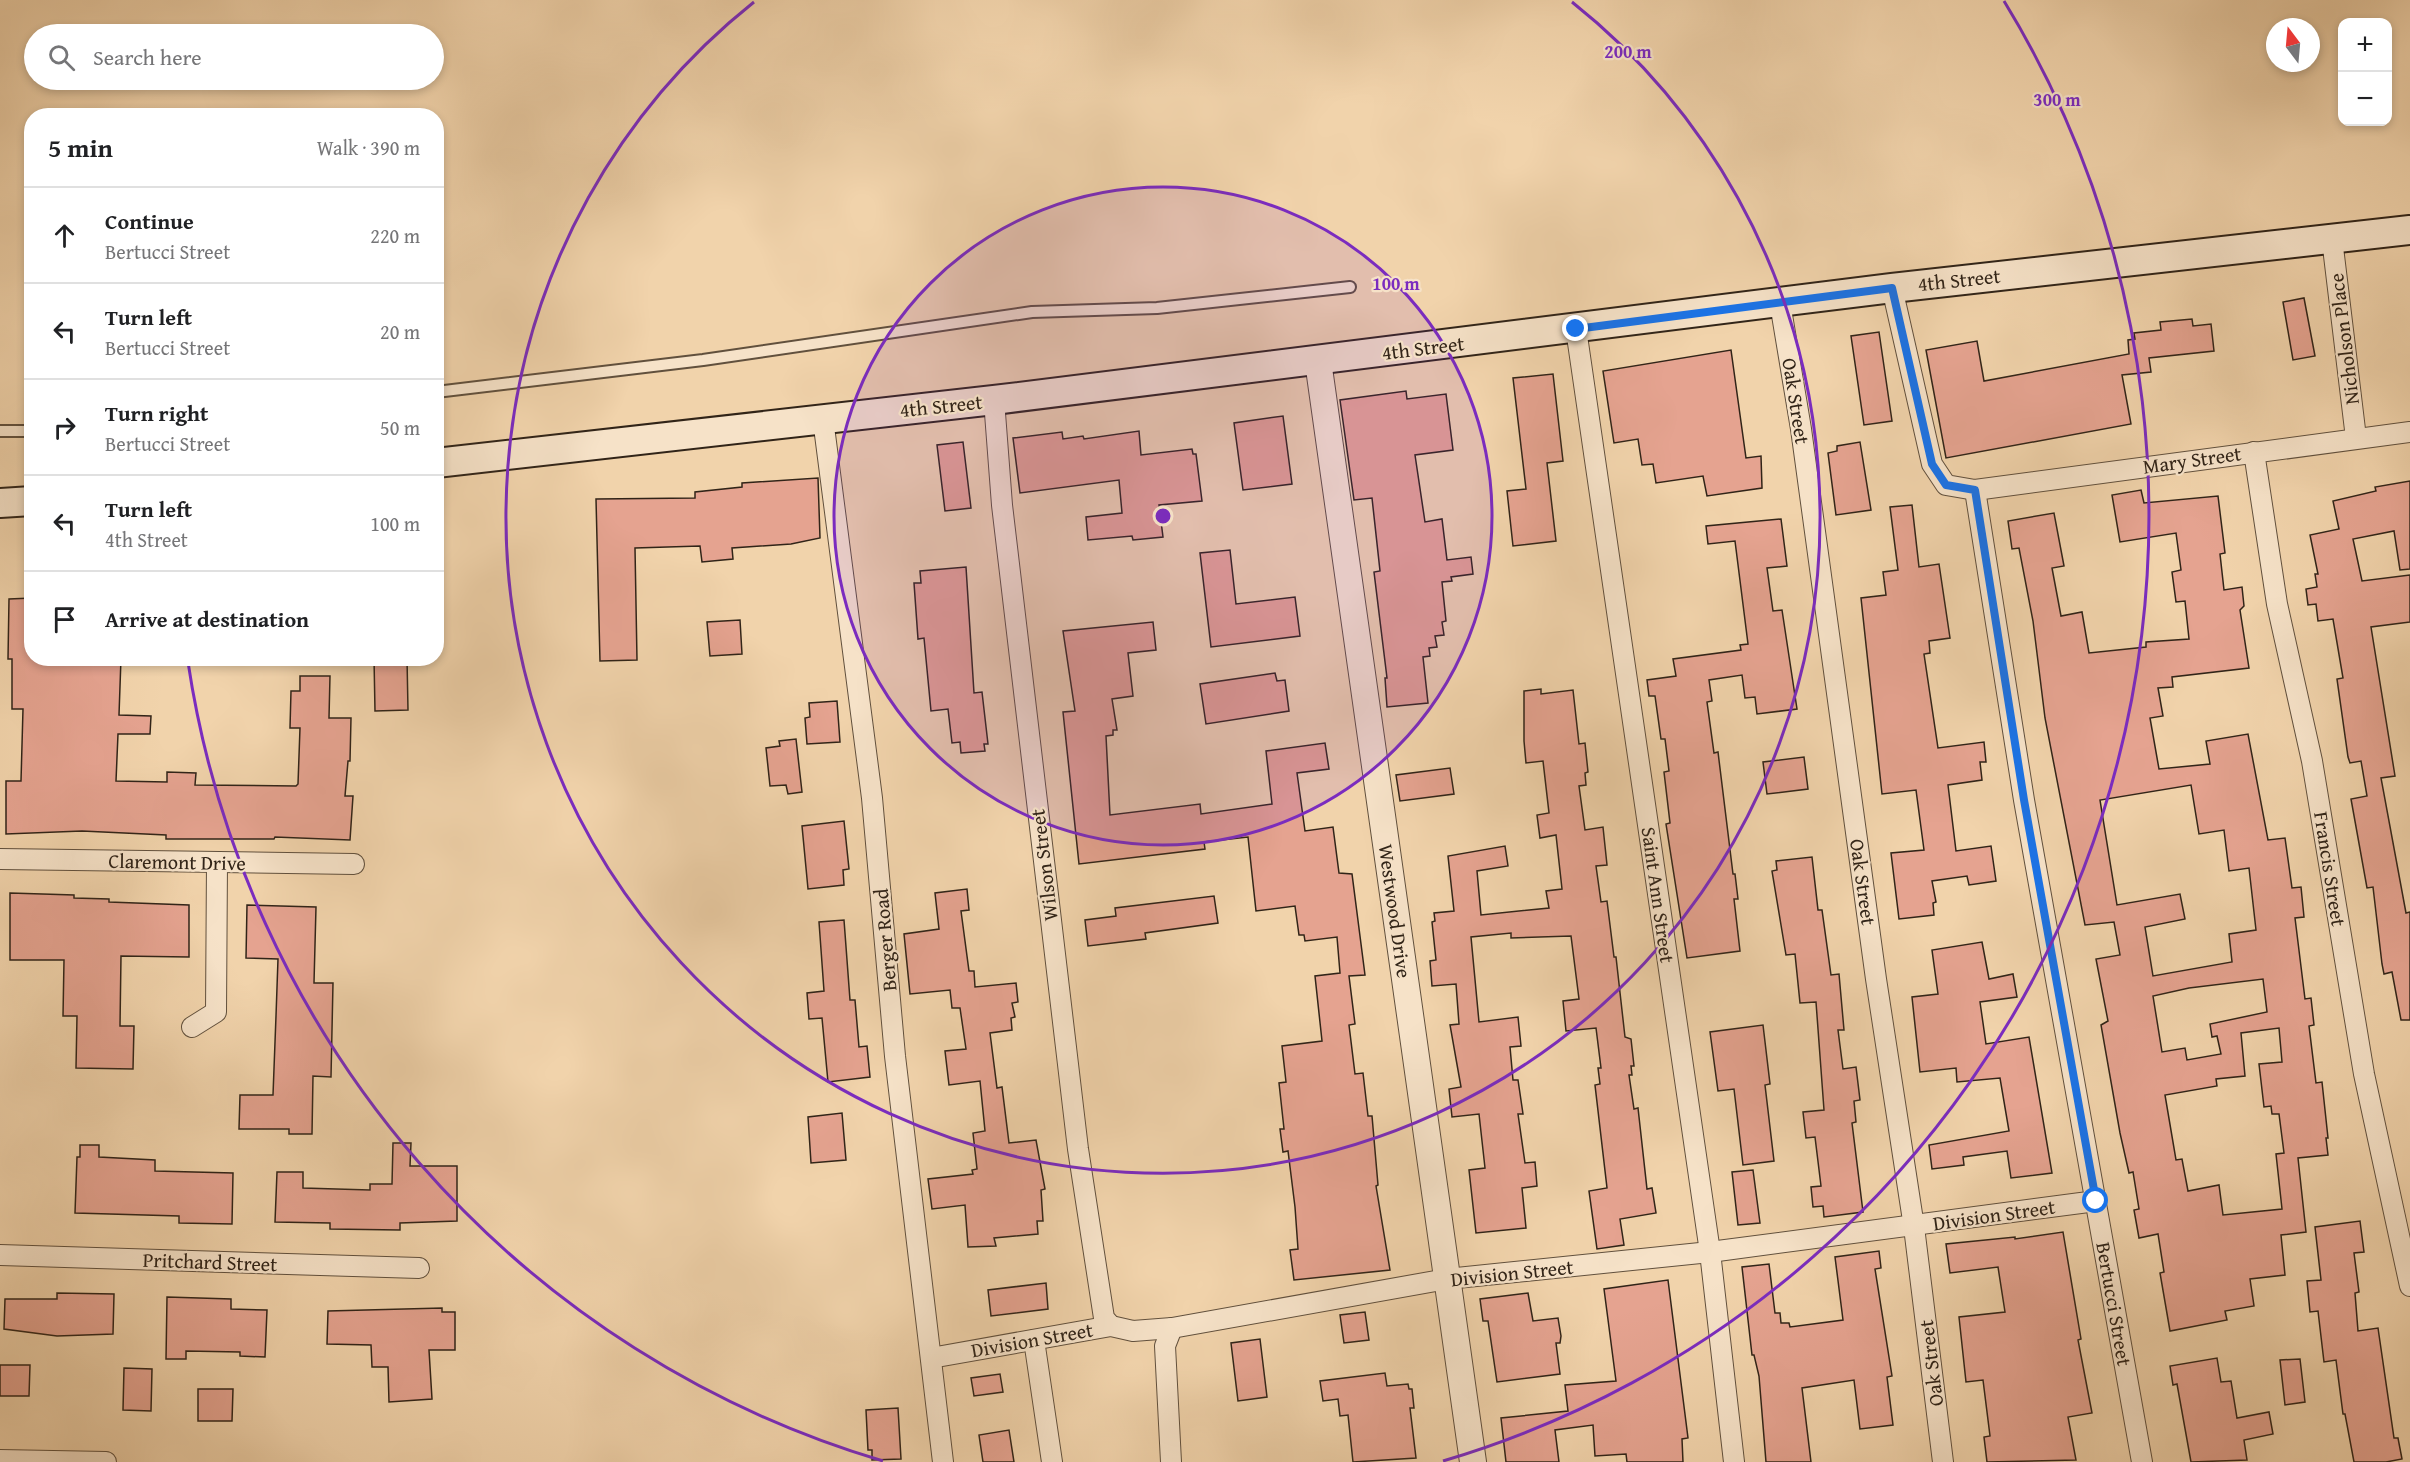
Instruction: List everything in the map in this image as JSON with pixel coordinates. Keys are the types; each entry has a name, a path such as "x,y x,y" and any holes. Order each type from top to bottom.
{"main road":[{"name":"4th Street","path":"444,463 1318,361 1892,288 2410,230"},
{"path":"0,503 24,502"}],"street":[{"name":"Nicholson Place","path":"2332,239 2356,438"},
{"path":"1892,288 1932,464 1946,485 1975,490"},
{"name":"Oak Street","path":"1780,303 1802,429 1876,979 1914,1227 1943,1462"},
{"name":"Saint Ann Street","path":"1576,329 1710,1252 1734,1462"},
{"name":"Westwood Drive","path":"1318,361 1473,1462"},
{"name":"Wilson Street","path":"994,400 1002,506 1078,1149 1104,1318 1111,1326"},
{"name":"Berger Road","path":"823,419 872,798 895,1056 943,1462"},
{"name":"Mary Street","path":"1975,490 2410,432"},
{"name":"Francis Street","path":"2254,452 2277,604 2312,761 2364,1074 2410,1286"},
{"name":"Bertucci Street","path":"1975,490 2024,800 2142,1462"},
{"name":"Claremont Drive","path":"0,859 354,864"},
{"path":"192,1027 216,1012 217,862"},
{"name":"Division Street","path":"931,1358 1111,1326 1132,1331 1172,1328 1447,1279 1710,1252 1914,1227 2096,1201"},
{"name":"Pritchard Street","path":"0,1256 419,1268"},
{"path":"1171,1462 1165,1346 1172,1328"},
{"path":"1034,1340 1052,1462"},
{"path":"0,1460 106,1462"}],"lane":[{"path":"444,391 703,360 1032,312 1157,308 1350,287"},
{"path":"0,431 24,431"}],"building":[{"path":"2304,298 2315,356 2293,360 2283,302"},
{"path":"2192,319 2193,326 2211,324 2214,351 2149,358 2151,372 2122,375 2131,424 1946,458 1926,350 1977,341 1984,381 2129,354 2128,340 2135,339 2134,333 2161,330 2160,322"},
{"path":"1879,332 1892,421 1864,425 1851,336"},
{"path":"1731,350 1746,458 1761,456 1762,488 1707,496 1703,476 1656,483 1653,464 1642,465 1638,439 1614,443 1603,371"},
{"path":"1553,374 1563,461 1547,463 1556,541 1513,546 1507,491 1526,489 1513,378"},
{"path":"1406,391 1407,399 1446,394 1453,450 1415,455 1425,522 1442,519 1447,560 1471,557 1473,574 1451,577 1452,581 1442,582 1446,621 1442,622 1444,635 1435,636 1437,647 1429,648 1430,656 1423,657 1428,703 1387,707 1385,678 1387,678 1374,572 1380,571 1372,498 1354,500 1340,400"},
{"path":"1283,416 1292,484 1243,490 1234,423"},
{"path":"1139,431 1141,455 1192,449 1193,454 1196,454 1202,501 1159,505 1163,537 1133,540 1132,536 1088,540 1086,517 1122,513 1119,480 1020,493 1013,438 1062,432 1063,439 1083,436 1084,439"},
{"path":"963,442 971,508 945,511 937,445"},
{"path":"1860,442 1871,510 1836,515 1828,453 1837,451 1837,446"},
{"path":"818,478 820,538 791,544 732,548 733,559 702,562 700,546 635,548 637,660 600,661 596,499 695,498 695,492 742,487 742,483"},
{"path":"2410,481 2410,569 2400,570 2394,531 2353,539 2362,581 2410,575 2410,622 2371,627 2395,776 2381,778 2406,913 2410,912 2410,1020 2401,1020 2392,972 2384,974 2373,887 2367,888 2351,799 2367,796 2361,761 2350,763 2348,757 2337,679 2343,678 2333,619 2318,621 2316,604 2308,605 2306,589 2317,587 2315,574 2318,574 2310,535 2339,529 2333,501 2376,491 2375,487"},
{"path":"2141,490 2144,503 2218,496 2225,553 2220,554 2224,590 2242,587 2244,606 2240,610 2249,668 2172,677 2173,687 2158,688 2163,716 2150,718 2159,769 2210,764 2206,741 2248,734 2268,840 2285,838 2292,888 2301,887 2304,917 2295,918 2305,999 2311,998 2314,1025 2309,1026 2316,1083 2322,1082 2328,1138 2326,1138 2328,1155 2298,1158 2306,1232 2281,1235 2285,1275 2250,1279 2254,1306 2225,1311 2227,1320 2170,1331 2160,1273 2164,1272 2158,1234 2139,1238 2134,1210 2139,1209 2133,1172 2129,1173 2120,1133 2101,1025 2108,1021 2096,959 2120,955 2114,922 2085,925 2045,718 2033,621 2019,548 2012,549 2008,521 2054,513 2064,566 2052,568 2061,616 2082,612 2089,653 2146,647 2146,642 2189,639 2185,601 2176,602 2172,572 2181,570 2176,533 2120,542 2112,495","holes":["2191,785 2199,834 2224,830 2229,871 2249,868 2256,930 2229,934 2232,962 2153,976 2145,927 2185,919 2180,894 2117,905 2100,800","2263,979 2267,1012 2210,1024 2212,1037 2217,1036 2221,1054 2187,1060 2185,1048 2162,1052 2153,996 2189,988","2279,1028 2282,1062 2259,1064 2264,1107 2271,1106 2272,1114 2279,1114 2284,1153 2276,1154 2282,1209 2223,1215 2219,1185 2188,1191 2182,1159 2176,1160 2165,1095 2217,1086 2216,1079 2245,1076 2241,1033"]},
{"path":"1912,505 1919,567 1939,564 1950,638 1929,641 1930,653 1924,654 1938,748 1984,742 1986,762 1980,762 1982,780 1948,785 1956,851 1991,846 1996,881 1969,885 1967,876 1932,881 1936,902 1933,903 1934,915 1899,919 1891,853 1924,850 1916,790 1882,794 1861,598 1886,595 1883,572 1898,570 1890,507"},
{"path":"1781,519 1787,566 1767,568 1773,611 1782,610 1797,709 1757,714 1755,697 1745,698 1742,675 1709,680 1712,701 1707,702 1714,753 1718,752 1733,874 1735,874 1738,899 1734,899 1740,951 1687,958 1666,824 1670,823 1664,772 1669,771 1665,739 1661,739 1655,696 1649,696 1647,680 1676,676 1673,659 1741,650 1740,645 1748,644 1735,541 1708,544 1706,526"},
{"path":"1230,550 1236,604 1295,597 1300,636 1211,647 1200,553"},
{"path":"966,567 974,693 982,692 988,744 984,744 985,751 961,753 960,742 952,743 948,709 931,711 924,638 918,639 914,583 921,583 920,571"},
{"path":"24,598 24,666 121,666 119,715 151,716 150,734 118,734 116,781 167,782 167,772 196,773 195,785 296,786 298,784 300,728 290,728 291,691 300,691 300,676 330,676 329,718 351,718 350,761 348,761 345,796 353,796 350,840 275,837 274,839 166,839 166,835 82,831 6,834 6,781 21,781 23,709 12,709 12,659 8,659 9,599"},
{"path":"740,620 742,654 710,656 707,622"},
{"path":"1153,622 1156,650 1128,653 1133,696 1112,699 1117,730 1113,730 1113,735 1106,736 1110,815 1200,804 1201,814 1272,804 1266,751 1325,743 1329,769 1297,773 1305,831 1333,827 1339,873 1352,874 1365,975 1349,976 1355,1024 1349,1025 1355,1074 1363,1073 1368,1116 1372,1116 1378,1185 1376,1186 1390,1270 1294,1280 1290,1250 1298,1249 1295,1207 1288,1151 1283,1152 1280,1129 1284,1129 1279,1083 1286,1082 1282,1046 1322,1041 1315,976 1340,973 1337,937 1305,941 1304,935 1299,935 1295,906 1256,911 1248,837 1204,842 1205,849 1079,864 1063,712 1075,711 1063,631"},
{"path":"374,666 407,666 408,710 375,711"},
{"path":"1275,673 1277,681 1285,680 1289,711 1206,724 1200,684"},
{"path":"1541,689 1541,694 1573,690 1579,744 1585,743 1588,772 1585,773 1586,785 1579,786 1585,830 1603,827 1607,865 1596,866 1601,902 1607,901 1625,1037 1631,1039 1634,1066 1631,1066 1632,1075 1629,1075 1634,1109 1638,1108 1647,1189 1652,1188 1656,1213 1620,1219 1624,1245 1597,1249 1589,1191 1607,1188 1595,1085 1600,1084 1598,1068 1601,1068 1596,1028 1566,1031 1563,1001 1579,999 1571,936 1511,938 1511,933 1471,937 1479,1022 1518,1017 1521,1046 1510,1047 1513,1080 1518,1080 1523,1114 1518,1114 1525,1163 1535,1162 1537,1186 1522,1188 1526,1228 1476,1233 1469,1170 1485,1168 1479,1114 1452,1117 1449,1089 1461,1087 1450,1025 1459,1024 1456,984 1432,986 1430,961 1436,960 1432,922 1435,921 1434,913 1454,911 1448,856 1505,846 1508,866 1477,871 1481,915 1549,908 1546,891 1562,889 1556,835 1540,838 1537,815 1549,813 1543,761 1526,763 1524,691"},
{"path":"837,701 840,742 807,744 805,718 810,717 809,703"},
{"path":"796,739 802,792 788,794 786,785 770,786 766,748 780,746 779,741"},
{"path":"1804,757 1808,789 1767,794 1763,762"},
{"path":"1450,768 1454,794 1400,801 1396,775"},
{"path":"844,821 849,869 843,870 844,885 808,889 802,826"},
{"path":"1812,857 1818,910 1822,910 1831,975 1839,974 1844,1030 1838,1030 1843,1069 1856,1067 1860,1100 1854,1101 1856,1122 1852,1123 1863,1212 1824,1217 1823,1206 1813,1207 1811,1187 1821,1186 1815,1137 1806,1138 1803,1112 1824,1110 1816,1002 1800,1003 1795,954 1786,955 1772,871 1777,870 1776,861"},
{"path":"967,889 969,910 961,911 969,971 974,971 975,987 1016,983 1018,1002 1012,1003 1015,1017 1011,1018 1012,1030 990,1033 997,1088 1002,1087 1009,1143 1036,1140 1045,1189 1041,1190 1043,1221 1037,1221 1038,1234 994,1238 996,1246 968,1247 965,1205 932,1209 928,1179 973,1174 972,1170 977,1169 973,1133 985,1131 980,1081 949,1085 945,1051 966,1049 960,1008 952,1008 950,990 910,994 904,934 939,929 935,893"},
{"path":"10,893 74,895 74,898 109,899 109,902 189,905 189,957 121,956 120,1026 134,1026 133,1069 76,1068 77,1016 63,1016 64,960 10,960"},
{"path":"1214,896 1218,923 1145,933 1146,939 1088,946 1085,920 1116,916 1115,908"},
{"path":"247,905 316,907 314,983 333,983 331,1077 313,1076 312,1134 289,1134 289,1129 239,1129 240,1095 273,1095 276,1016 278,959 246,958"},
{"path":"844,920 850,1000 855,1000 859,1047 867,1046 870,1077 828,1082 822,1018 809,1019 807,993 824,991 819,922"},
{"path":"1982,942 1989,979 2013,974 2017,997 1980,1002 1986,1044 2029,1037 2052,1173 2011,1178 2007,1151 1963,1157 1964,1165 1932,1169 1929,1145 2009,1131 2000,1078 1957,1082 1956,1068 1920,1072 1912,997 1938,994 1932,950"},
{"path":"1763,1025 1770,1084 1765,1085 1774,1161 1743,1165 1734,1089 1718,1091 1710,1032"},
{"path":"842,1113 846,1160 811,1163 808,1117"},
{"path":"393,1143 411,1143 410,1166 457,1166 457,1221 400,1223 400,1230 330,1229 330,1223 275,1222 277,1172 303,1172 303,1188 370,1190 370,1184 392,1184"},
{"path":"80,1145 99,1145 99,1157 155,1160 155,1171 233,1173 232,1224 179,1223 179,1216 75,1213 77,1157 80,1157"},
{"path":"1753,1170 1760,1223 1738,1225 1732,1172"},
{"path":"2360,1221 2364,1252 2354,1253 2359,1292 2355,1293 2358,1331 2378,1328 2394,1438 2398,1438 2402,1459 2386,1462 2354,1462 2345,1414 2343,1414 2336,1360 2324,1362 2318,1311 2310,1312 2307,1281 2321,1280 2315,1227"},
{"path":"2063,1232 2081,1339 2078,1340 2092,1413 2068,1417 2076,1460 1987,1462 1984,1437 1990,1436 1983,1380 1966,1382 1959,1317 2005,1312 1998,1267 1950,1273 1946,1244 2015,1237 2015,1239"},
{"path":"1879,1251 1881,1268 1875,1269 1892,1376 1887,1377 1893,1425 1860,1429 1854,1380 1802,1388 1811,1462 1766,1462 1759,1376 1754,1355 1752,1355 1742,1267 1769,1264 1775,1313 1780,1313 1781,1323 1789,1323 1790,1327 1843,1320 1835,1257"},
{"path":"1668,1280 1688,1438 1682,1439 1683,1462 1627,1462 1626,1454 1595,1456 1593,1425 1555,1430 1559,1462 1506,1462 1501,1418 1568,1411 1565,1385 1616,1381 1604,1289"},
{"path":"1046,1283 1048,1309 991,1316 988,1290"},
{"path":"57,1293 114,1294 113,1334 57,1336 4,1329 5,1299 57,1299"},
{"path":"1528,1293 1533,1321 1558,1318 1561,1336 1560,1343 1556,1343 1560,1374 1497,1382 1488,1321 1483,1321 1480,1299"},
{"path":"167,1297 231,1299 231,1309 267,1310 265,1357 240,1356 240,1352 186,1351 186,1359 166,1359"},
{"path":"442,1308 442,1312 455,1312 455,1350 429,1350 432,1399 389,1402 388,1367 372,1367 371,1345 327,1344 328,1311"},
{"path":"1365,1312 1369,1340 1344,1343 1340,1315"},
{"path":"1260,1339 1267,1397 1238,1401 1231,1343"},
{"path":"2217,1358 2221,1382 2231,1381 2237,1418 2269,1412 2273,1434 2244,1440 2247,1460 2191,1462 2177,1384 2173,1385 2170,1366"},
{"path":"2300,1359 2305,1402 2285,1405 2280,1360"},
{"path":"0,1365 30,1365 29,1396 0,1396"},
{"path":"124,1368 152,1369 151,1411 123,1410"},
{"path":"1385,1373 1387,1386 1408,1384 1409,1389 1412,1389 1414,1408 1410,1408 1416,1458 1353,1462 1348,1415 1340,1416 1338,1399 1323,1401 1320,1381"},
{"path":"1000,1374 1003,1392 974,1396 971,1378"},
{"path":"198,1389 233,1389 232,1421 198,1421"},
{"path":"898,1408 901,1459 872,1460 872,1450 868,1450 866,1410"},
{"path":"1009,1430 1014,1462 983,1462 979,1435"}],"route":[{"path":"1576,329 1892,288 1932,464 1946,485 1975,490 2024,800 2096,1201"}]}
